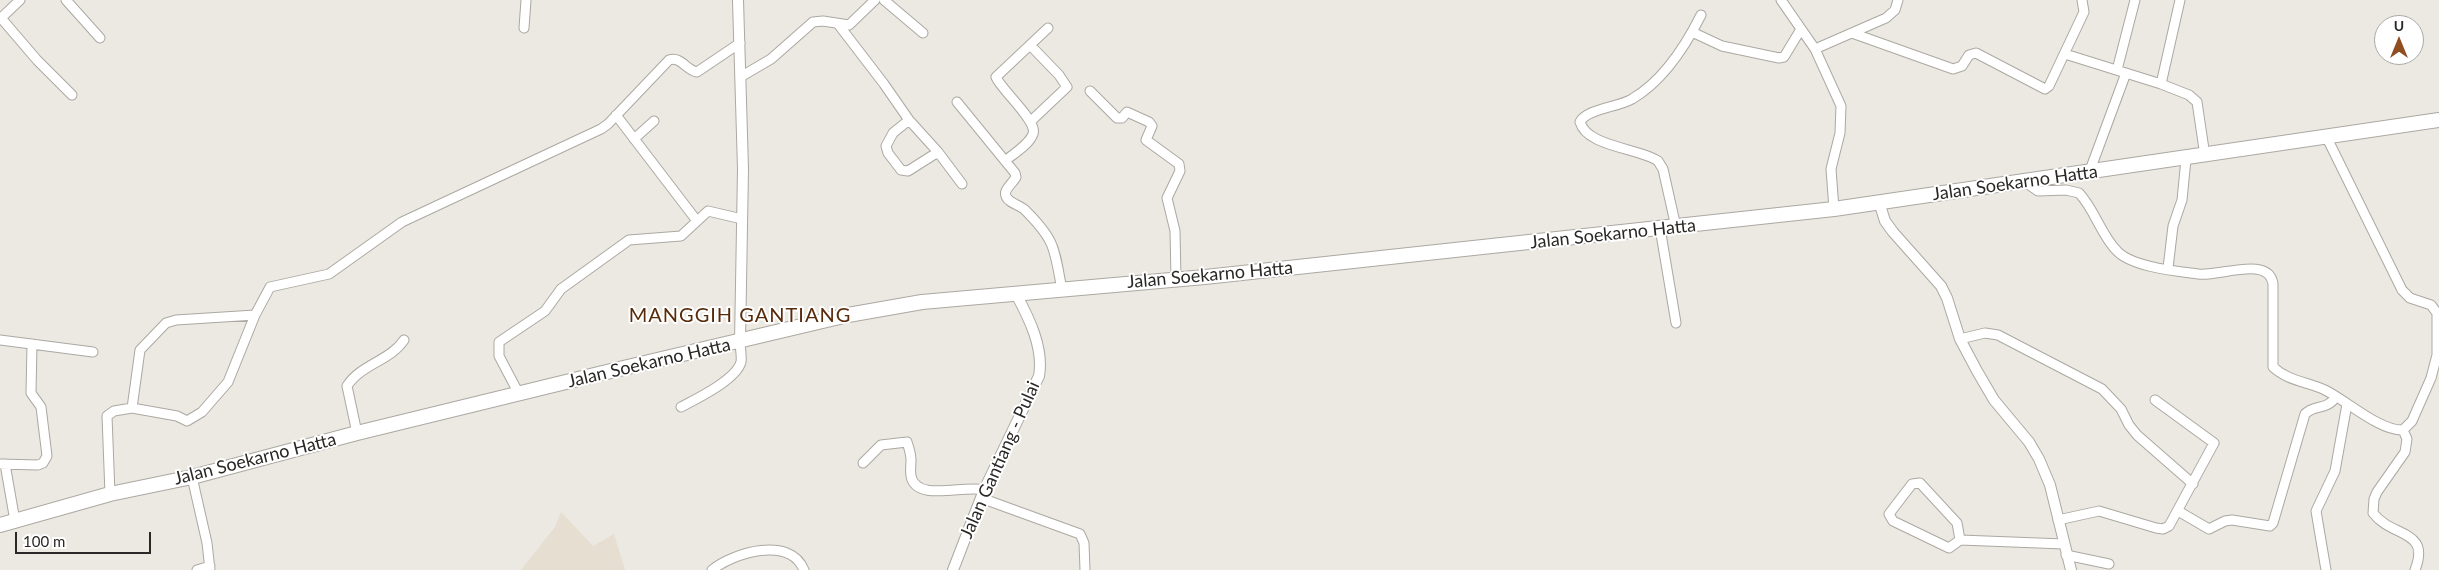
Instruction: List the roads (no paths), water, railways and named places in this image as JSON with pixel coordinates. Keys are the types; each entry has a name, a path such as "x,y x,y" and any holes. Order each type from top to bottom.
{"highway":[{"name":"Jalan Soekarno Hatta","path":"0,525 110,494 192,477 356,433 848,315 922,302 1176,279 1834,209 2205,156 2439,120"}],"street":[{"path":"20,0 0,19 72,95"},
{"path":"66,0 100,38"},
{"path":"524,28 526,0"},
{"path":"680,407 720,386 738,367 741,359 742,76 738,0"},
{"path":"742,76 771,59 813,22 823,21 849,25 875,0"},
{"path":"884,0 923,33"},
{"path":"1781,0 1815,49 1841,106 1842,118 1831,169 1834,209"},
{"path":"1815,49 1891,15 1895,10 1898,0"},
{"path":"1852,33 1953,68 1962,66 1969,55 1976,52 2045,88 2049,86 2084,12 2082,0"},
{"path":"2089,173 2122,71 2135,0"},
{"path":"2161,84 2180,0"},
{"path":"1676,227 1661,164 1654,158 1599,140 1586,132 1580,122 1588,113 1613,107 1645,91 1660,77 1692,32 1701,15"},
{"path":"838,24 909,120 938,152 962,184"},
{"path":"1005,161 1031,137 1034,129 1031,121 1017,107 996,77 1048,28"},
{"path":"1692,32 1722,46 1779,58 1784,57 1788,53 1800,30"},
{"path":"110,494 107,416 114,411 132,408 177,416 187,421 202,412 228,382 255,315 270,287 329,274 402,222 601,128 670,60 674,58 679,60 691,71 697,72 740,43"},
{"path":"1030,44 1060,76 1067,87 1031,121"},
{"path":"2065,54 2122,71 2189,95 2197,102 2205,156"},
{"path":"1090,91 1117,118 1122,118 1127,112 1149,122 1152,128 1146,140 1179,164 1180,171 1167,198 1175,232 1176,279"},
{"path":"957,102 1015,172 1016,177 1005,190 1005,196 1008,200 1021,207 1049,237 1055,248 1062,290"},
{"path":"616,115 697,221"},
{"path":"909,120 890,137 886,146 888,153 901,170 908,171 938,152"},
{"path":"634,139 654,121"},
{"path":"2327,138 2402,290 2410,298 2436,308 2438,325 2437,355 2431,378 2412,421 2403,430"},
{"path":"2168,268 2173,226 2182,200 2186,158"},
{"path":"2025,182 2038,191 2072,190 2079,193 2117,251 2123,257 2140,264 2200,274 2254,269 2267,271 2272,276 2273,284 2273,367 2294,380 2324,390 2390,428 2403,430"},
{"path":"1879,202 1885,221 1893,232 1941,286 1947,298 1960,339 1994,400 2029,442 2039,459 2050,485 2071,570"},
{"path":"519,394 498,350 501,338 545,311 561,290 629,240 681,236 708,211 742,219"},
{"path":"1660,228 1676,323"},
{"name":"Jalan Gantiang - Pulai","path":"953,570 983,494 1034,386 1040,366 1032,329 1016,294"},
{"path":"132,408 140,350 166,323 176,320 255,315"},
{"path":"1960,339 1985,333 1998,335 2102,390 2121,409 2129,425 2137,435 2193,484"},
{"path":"0,340 93,352"},
{"path":"356,433 346,386 378,360 396,351 404,340"},
{"path":"15,521 3,464 38,465 43,463 47,456 41,407 32,393 32,344"},
{"path":"2178,511 2209,529 2225,521 2232,520 2270,526 2273,524 2305,414 2309,410 2330,405 2336,397"},
{"path":"2058,520 2099,511 2163,529 2169,526 2214,443 2155,400"},
{"path":"2326,570 2316,511 2335,471 2347,404"},
{"path":"2403,430 2407,439 2405,452 2377,492 2374,499 2373,513 2380,522 2400,534 2407,535 2418,544 2421,554 2415,570"},
{"path":"863,463 881,445 907,442 912,458 910,477 917,486 931,492 965,488 1080,534 1084,543 1085,570"},
{"path":"192,477 210,568 197,570"},
{"path":"1960,540 1957,523 1920,483 1912,484 1889,514 1893,521 1945,547 1952,548 1960,540 2064,544"},
{"path":"712,570 731,558 766,550 789,554 802,565 804,570"},
{"path":"2066,555 2109,564"}],"district":[{"name":"MANGGIH GANTIANG","path":"740,316"}]}
